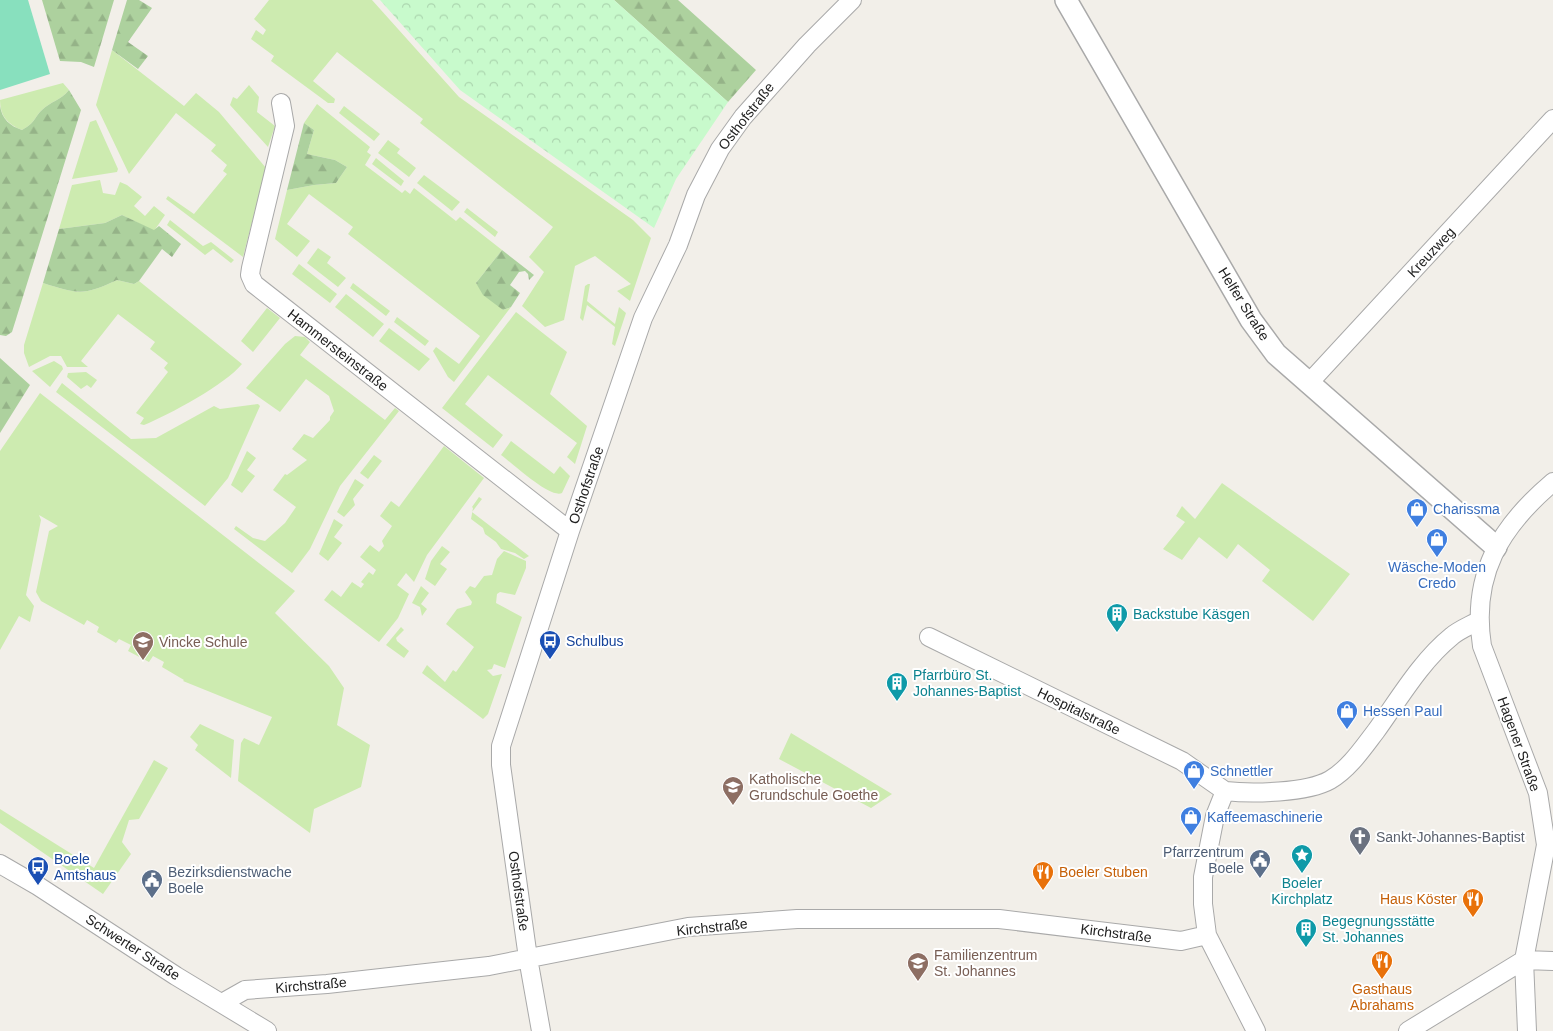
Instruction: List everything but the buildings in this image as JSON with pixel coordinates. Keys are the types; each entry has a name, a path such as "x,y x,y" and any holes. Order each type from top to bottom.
{"street":[{"name":"Osthofstraße","path":"541,1031 528,958 501,746 570,531 643,318 678,245 696,195 720,149 743,117 771,84 852,0"},
{"name":"Helfer Straße","path":"1066,0 1251,320 1276,354 1496,547"},
{"name":"Hammersteinstraße","path":"281,103 285,126 251,268 250,275 254,284 570,531"},
{"name":"Kreuzweg","path":"1308,384 1553,119"},
{"name":"Hagener Straße","path":"1528,1031 1524,960 1546,845 1538,792 1482,646 1478,621 1479,597 1496,547 1517,518 1553,482"},
{"path":"1256,1031 1207,935 1203,904 1203,877 1215,816 1225,791 1262,793 1309,786 1330,780 1348,766 1369,741 1431,656 1452,635 1478,621"},
{"name":"Hospitalstraße","path":"929,637 1182,761 1225,791"},
{"name":"Schwerter Straße","path":"0,864 38,886 176,976 267,1031"},
{"name":"Kirchstraße","path":"222,1003 245,990 327,984 489,966 688,927 797,919 999,919 1180,941 1207,935"},
{"path":"1408,1031 1524,960 1553,961"}],"green space":[{"path":"0,0 28,0 50,74 0,90"},
{"path":"42,0 114,0 94,67 81,62 60,61"},
{"path":"127,0 139,0 152,8 128,42 148,56 138,69 112,50"},
{"path":"269,0 372,0 459,97 633,220 651,238 630,301 617,291 631,284 595,256 575,266 564,320 545,327 522,306 544,272 529,257 553,227 420,123 423,119 337,52 313,81 335,99 334,103 328,103 271,61 274,56 251,39 256,30 263,35 266,30 254,19"},
{"path":"380,0 614,0 728,102 676,179 654,228 460,90"},
{"path":"614,0 678,0 756,70 728,102"},
{"path":"112,50 184,106 196,93 219,112 266,168 243,257 166,199 168,196 194,214 227,174 223,171 227,165 211,151 216,145 176,113 129,174 96,105"},
{"path":"63,83 69,90 45,107 27,127 22,130 5,119 1,111 0,100"},
{"path":"249,85 259,97 257,112 275,126 268,147 230,105 233,97 237,99"},
{"path":"69,90 81,110 12,332 6,336 0,335 0,106 7,121 22,130 32,123 45,107"},
{"path":"317,104 370,147 367,152 371,155 365,165 402,193 405,190 410,194 414,188 456,221 460,217 502,250 476,283 503,310 511,307 454,382 448,377 433,351 436,347 459,364 480,336 348,234 353,227 309,194 287,224 310,241 297,257 275,239 287,190 336,183 347,167 335,160 307,154 314,130 304,123"},
{"path":"344,106 380,134 374,141 339,113"},
{"path":"96,120 118,169 117,172 72,179 90,122"},
{"path":"304,123 314,130 307,154 335,160 347,167 336,183 287,190"},
{"path":"388,140 400,149 397,153 416,168 409,177 378,153"},
{"path":"376,158 404,181 401,186 372,164"},
{"path":"424,175 460,202 452,211 417,183"},
{"path":"100,180 103,193 115,195 120,182 142,197 134,206 145,216 154,206 165,215 154,231 122,215 105,223 59,229 72,185"},
{"path":"467,208 498,232 495,237 464,212"},
{"path":"122,215 154,230 159,226 181,244 172,257 162,249 139,281 134,284 117,280 96,289 80,292 43,283 59,229 105,223"},
{"path":"170,220 203,246 211,242 234,260 231,263 213,249 205,255 167,225"},
{"path":"318,248 331,257 327,263 346,278 338,287 307,263"},
{"path":"502,250 534,275 529,280 528,274 525,271 519,272 510,285 520,293 511,307 503,310 483,295 476,283"},
{"path":"299,264 337,294 330,303 292,274"},
{"path":"117,280 134,284 139,281 242,364 211,389 182,407 144,425 140,424 144,418 136,413 168,372 164,368 168,363 150,349 155,342 118,314 81,361 88,367 67,367 61,356 50,356 29,367 24,353 24,345 43,283 80,292 96,289"},
{"path":"353,283 390,311 386,316 350,288"},
{"path":"590,284 587,301 615,324 619,307 626,313 615,346 612,344 615,327 587,305 583,321 580,318 585,286"},
{"path":"346,294 384,324 373,337 335,307"},
{"path":"267,308 280,318 253,352 241,341"},
{"path":"516,312 567,352 550,394 587,426 575,464 567,457 577,443 488,375 465,404 503,435 493,448 442,408"},
{"path":"397,317 429,341 425,346 394,322"},
{"path":"389,328 430,359 419,371 379,341"},
{"path":"295,336 305,337 310,342 300,355 385,420 395,408 399,411 340,486 310,549 292,573 234,529 236,526 253,538 265,541 285,523 296,507 273,490 285,474 287,475 307,460 292,449 304,434 313,438 330,420 334,411 329,396 306,379 280,412 246,388 285,344"},
{"path":"0,358 30,385 0,433"},
{"path":"54,361 62,366 63,369 50,387 32,371"},
{"path":"86,372 97,380 91,388 87,385 81,389 67,377 68,373"},
{"path":"62,383 131,439 156,438 214,406 220,409 258,404 260,406 228,478 205,506 56,392"},
{"path":"40,393 295,591 275,613 329,666 344,688 337,725 370,745 361,787 314,809 310,833 238,781 241,743 244,738 259,745 272,717 183,681 162,667 164,662 153,656 149,662 128,651 131,645 119,639 116,643 97,632 99,627 87,620 84,625 41,601 36,592 49,531 58,526 39,515 41,520 26,595 34,606 30,622 19,616 0,650 0,451"},
{"path":"511,441 554,474 560,466 570,476 562,493 549,491 540,486 501,455"},
{"path":"444,446 484,478 427,555 414,582 406,573 397,585 409,594 398,618 379,642 324,600 332,590 341,597 352,582 361,588 364,584 361,582 369,572 373,575 376,570 360,557 370,545 379,552 384,546 382,541 392,526 380,516 391,501 399,507"},
{"path":"247,451 256,458 247,470 255,476 242,493 231,485"},
{"path":"374,455 382,461 368,479 360,473"},
{"path":"355,479 364,485 353,499 355,505 344,517 337,512"},
{"path":"1222,483 1350,574 1313,621 1262,581 1270,570 1238,544 1227,559 1199,537 1182,560 1163,549 1185,522 1176,516 1182,506 1195,519"},
{"path":"479,497 482,499 472,512 472,507"},
{"path":"472,512 529,556 524,559 515,553 501,549 496,542 485,534 483,528 471,519"},
{"path":"334,519 343,525 334,537 342,543 328,561 319,554"},
{"path":"442,546 450,552 440,564 447,569 435,586 425,579 431,561"},
{"path":"504,551 526,561 526,568 515,595 500,592 497,594 496,603 522,617 505,668 494,664 492,669 487,670 493,676 502,674 488,714 483,719 422,673 427,665 445,682 453,670 456,672 474,647 446,624 457,609 471,605 472,602 465,592 470,586 475,588 484,576 492,575 497,559"},
{"path":"421,586 429,593 421,604 427,609 422,616 420,607 412,603"},
{"path":"401,627 404,630 396,638 409,651 404,658 386,645"},
{"path":"200,724 234,740 231,778 195,750 198,745 190,737"},
{"path":"791,733 892,794 871,808 779,759"},
{"path":"154,760 168,768 139,819 129,820 122,842 131,854 103,894 0,823 0,809 94,868"}],"place":[{"name":"Charissma","path":"1417,528"},
{"name":"Wäsche-Moden Credo","path":"1437,558"},
{"name":"Backstube Käsgen","path":"1117,633"},
{"name":"Schulbus","path":"550,660"},
{"name":"Vincke Schule","path":"143,661"},
{"name":"Pfarrbüro St. Johannes-Baptist","path":"897,702"},
{"name":"Hessen Paul","path":"1347,730"},
{"name":"Schnettler","path":"1194,790"},
{"name":"Katholische Grundschule Goethe","path":"733,806"},
{"name":"Kaffeemaschinerie","path":"1191,836"},
{"name":"Sankt-Johannes-Baptist","path":"1360,856"},
{"name":"Boeler Kirchplatz","path":"1302,874"},
{"name":"Pfarrzentrum Boele","path":"1260,879"},
{"name":"Boele Amtshaus","path":"38,886"},
{"name":"Boeler Stuben","path":"1043,891"},
{"name":"Bezirksdienstwache Boele","path":"152,899"},
{"name":"Haus Köster","path":"1473,918"},
{"name":"Begegnungsstätte St. Johannes","path":"1306,948"},
{"name":"Gasthaus Abrahams","path":"1382,980"},
{"name":"Familienzentrum St. Johannes","path":"918,982"}]}
